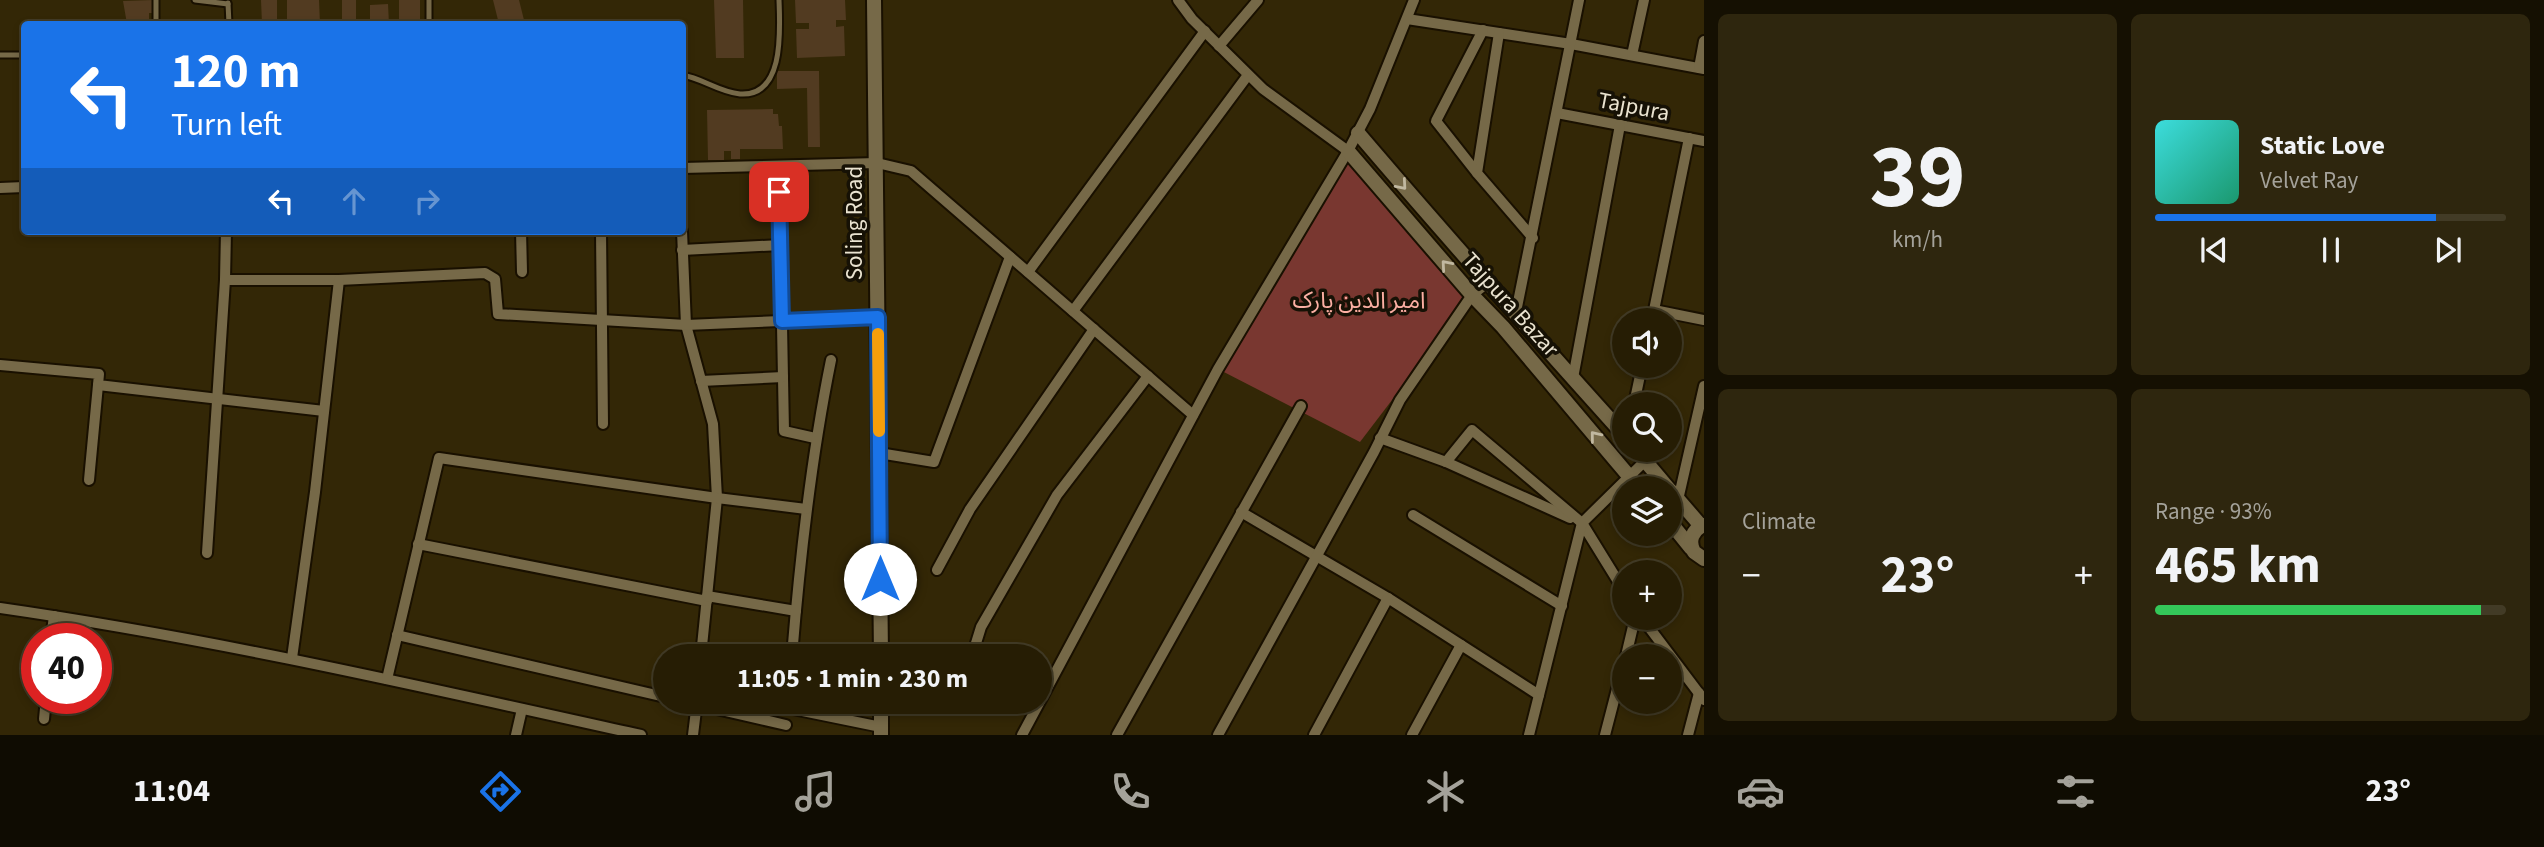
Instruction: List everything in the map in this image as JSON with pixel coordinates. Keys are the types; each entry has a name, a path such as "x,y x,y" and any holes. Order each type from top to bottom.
{"street":[{"name":"Soling Road","path":"874,0 884,644"},
{"path":"1178,0 1262,89 1348,151"},
{"path":"1219,46 1258,0"},
{"path":"1022,735 1218,369 1348,151 1414,0"},
{"path":"1517,312 1579,0"},
{"path":"1632,55 1644,0"},
{"path":"1406,19 1571,44 1701,68 1704,41"},
{"path":"1483,30 1436,121 1532,238"},
{"path":"1028,272 1205,31"},
{"path":"1477,173 1499,33"},
{"path":"1073,311 1248,75"},
{"name":"Tajpura","path":"1557,113 1704,141"},
{"path":"1573,378 1620,125"},
{"name":"Tajpura Bazar","path":"1357,133 1612,422"},
{"path":"1654,308 1689,138"},
{"name":"Tajpura Bazar","path":"1348,151 1472,295 1503,327 1627,476"},
{"path":"686,168 877,163 911,171 1193,415"},
{"path":"779,166 784,431 815,438"},
{"path":"0,188 21,187"},
{"path":"207,553 226,235"},
{"path":"521,235 522,272"},
{"path":"601,235 603,424"},
{"path":"682,235 685,325 713,424 717,498 702,644"},
{"path":"682,250 781,245"},
{"path":"879,453 934,462 1010,257"},
{"path":"225,280 339,280 485,273 495,279 498,313 685,325 878,317"},
{"path":"292,658 339,280"},
{"path":"1218,735 1400,400 1472,295 1487,283"},
{"path":"1682,318 1704,320"},
{"path":"937,570 970,509 1094,329"},
{"path":"793,644 815,438 831,360"},
{"path":"0,365 99,374 89,480"},
{"path":"976,644 981,627 1057,495 1148,376"},
{"path":"701,381 783,377"},
{"path":"98,385 324,411"},
{"path":"1677,476 1704,386"},
{"path":"1117,735 1301,406"},
{"path":"1446,461 1472,430 1582,523 1612,572"},
{"path":"1380,438 1446,461 1582,523"},
{"path":"387,679 437,460 442,457 806,509"},
{"path":"1647,462 1658,476"},
{"path":"1528,735 1582,523 1612,493"},
{"path":"1682,504 1702,526 1692,535 1691,548"},
{"path":"1241,512 1388,598 1539,695"},
{"path":"1413,514 1562,606"},
{"path":"1682,537 1698,556 1704,559"},
{"path":"418,544 707,598 796,611"},
{"path":"1314,735 1388,598"},
{"path":"0,608 292,658 641,735"},
{"path":"53,623 54,616"},
{"path":"1651,630 1701,697 1688,735"},
{"path":"397,635 653,694"},
{"path":"1412,735 1461,645"},
{"path":"1605,735 1612,708"},
{"path":"516,735 523,709"},
{"path":"44,714 44,719"},
{"path":"693,714 694,735"},
{"path":"731,714 786,730"},
{"path":"820,714 881,731"}],"lane":[{"path":"156,0 156,21"},
{"path":"195,0 228,2 229,21"},
{"path":"429,0 429,21"},
{"path":"686,76 741,94 763,87 776,62 780,38 779,0"},
{"path":"0,55 21,55"}],"green space":[{"name":"امیر الدین پارک","path":"1348,151 1472,295 1360,442 1218,369"}],"building":[{"path":"153,0 153,13 149,13 149,21 126,21 123,1"},
{"path":"261,0 277,0 277,21 262,21"},
{"path":"287,0 319,0 320,21 287,21"},
{"path":"342,0 356,0 356,21 342,21"},
{"path":"399,0 420,0 420,21 399,21"},
{"path":"493,0 519,0 524,21 498,21"},
{"path":"714,0 743,0 744,58 716,58"},
{"path":"795,0 845,0 846,20 836,20 836,27 844,26 845,56 797,58 796,29 809,29 809,23 796,23"},
{"path":"388,4 389,21 370,21 370,5"},
{"path":"777,71 819,71 820,147 808,147 807,88 777,89"},
{"path":"773,109 773,114 778,114 779,126 782,126 783,149 740,149 740,159 731,159 731,151 724,151 724,160 708,160 707,110"}],"slow traffic":[{"path":"878,334 879,431"}],"route":[{"path":"779,192 782,321 878,317 880,579"}]}
